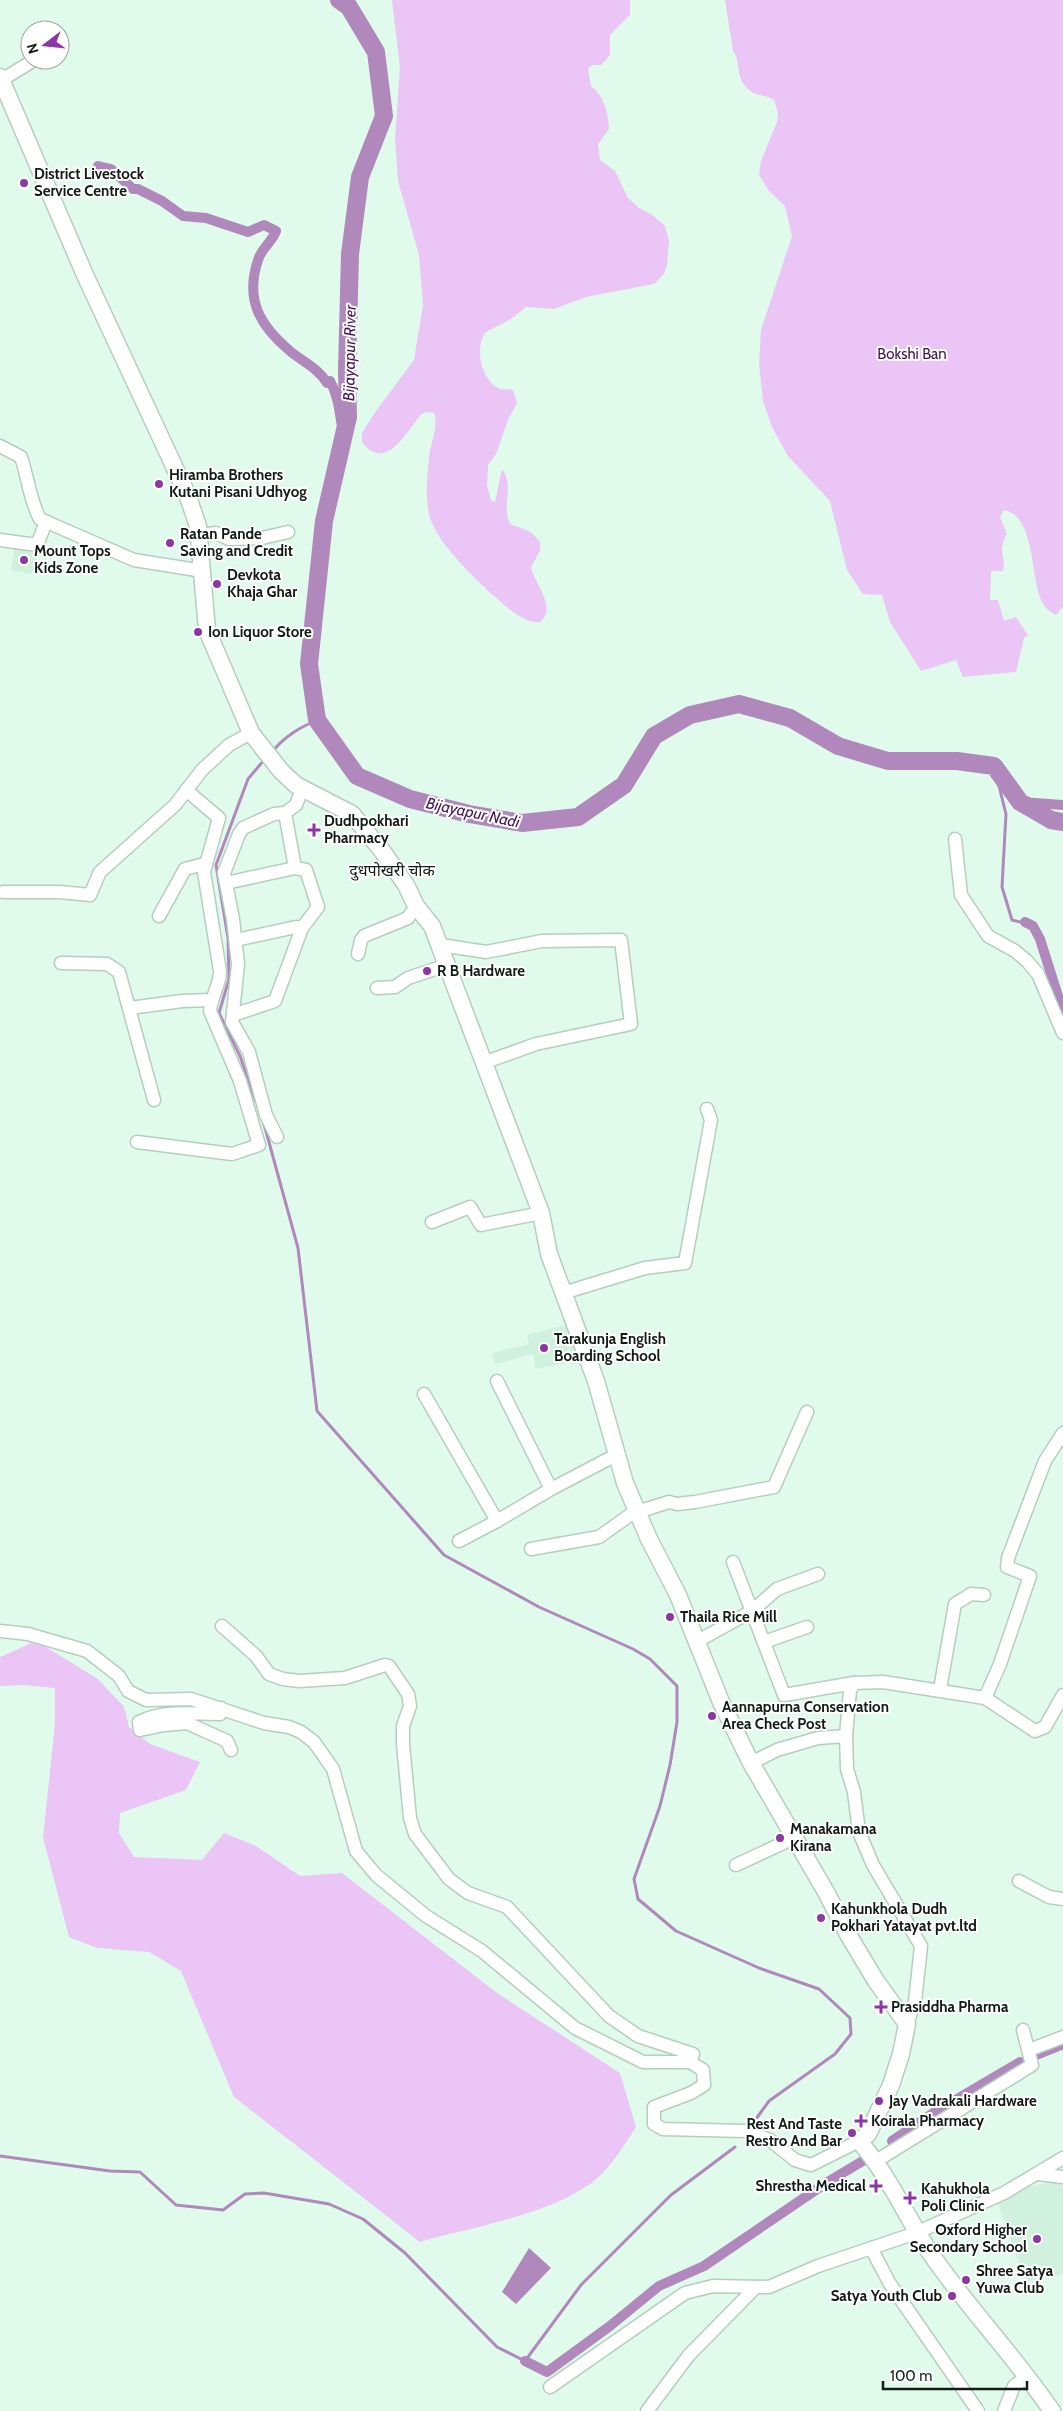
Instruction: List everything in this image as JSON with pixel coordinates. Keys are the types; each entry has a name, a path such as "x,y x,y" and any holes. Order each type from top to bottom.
{"main road":[{"path":"0,79 85,275 182,481 200,535 204,612 209,638 252,733 281,771 302,789 352,814 406,885 416,906 432,926 441,945 483,1063 541,1213 549,1254 596,1381 625,1483 678,1596 721,1702 751,1763 849,1936 876,1981 907,2024 901,2054 891,2085 868,2134 859,2141 876,2161 916,2233 945,2274 1028,2376 1052,2411"}],"street":[{"path":"0,79 20,68"},
{"path":"0,446 21,457 30,482 33,506 40,520 134,560 203,571"},
{"path":"0,540 36,545 46,522"},
{"path":"200,535 216,534 229,539 262,538 288,532"},
{"path":"3,892 90,894 100,872 175,805 202,770 229,745 252,733"},
{"path":"277,1137 266,1115 249,1052 232,1022 238,964 236,940 226,883 226,864 243,828 274,814 285,813 296,806 302,789"},
{"path":"137,1142 232,1154 259,1145 240,1081 213,1021 211,1000 220,978 220,972 204,864 219,818 186,790"},
{"path":"285,813 295,868"},
{"path":"955,839 961,895 988,936 1015,951 1038,974 1063,1033"},
{"path":"159,916 185,869 204,864"},
{"path":"226,883 295,868 306,870 318,907 302,928 275,1001 233,1015"},
{"path":"358,954 361,940 364,936 408,918 416,906"},
{"path":"236,940 296,927 302,928"},
{"path":"441,945 486,952 542,941 621,940 632,1024 536,1044 483,1063"},
{"path":"61,964 106,964 117,969 130,1008 154,1100"},
{"path":"376,988 395,986 408,978 447,965"},
{"path":"130,1008 182,1001 211,1000"},
{"path":"562,1293 645,1268 685,1262 709,1115"},
{"path":"432,1222 470,1207 481,1225 541,1213"},
{"path":"497,1381 551,1489"},
{"path":"424,1394 497,1521"},
{"path":"531,1549 599,1536 630,1515 669,1502 678,1504 695,1502 774,1487 806,1412"},
{"path":"985,1698 1000,1664 1030,1576 1007,1567 1008,1558 1045,1460 1063,1433"},
{"path":"459,1541 618,1454"},
{"path":"733,1562 784,1695 854,1683 883,1682 940,1689 985,1698 1035,1731 1045,1727 1063,1695"},
{"path":"696,1642 752,1610 777,1590 818,1574"},
{"path":"940,1689 955,1604 971,1594 984,1595"},
{"path":"222,1626 256,1656 269,1674 283,1678 299,1681 325,1681 345,1678 385,1665 389,1666 408,1694 410,1706 403,1726 403,1744 410,1818 414,1834 449,1880 468,1893 507,1907 609,2016 638,2036 693,2054 690,2062"},
{"path":"764,1642 806,1627"},
{"path":"0,1631 28,1634 87,1651 119,1676 128,1691 146,1700 191,1700 264,1723 289,1727 302,1732 314,1742 333,1770 356,1851 376,1875 426,1916 482,1951 575,2028 643,2062 690,2062 703,2070 704,2085 691,2093 654,2107 654,2124 664,2129 746,2131 770,2140 795,2160 811,2165 859,2141"},
{"path":"854,1683 850,1690 846,1736 847,1770 854,1792 859,1832 873,1865 921,1946 915,2002 907,2024"},
{"path":"221,1708 220,1714 172,1712 148,1718 139,1722 140,1730 187,1723 227,1741 230,1750"},
{"path":"751,1763 777,1750 818,1738 846,1736"},
{"path":"736,1865 794,1838"},
{"path":"1018,1880 1049,1896 1063,1899"},
{"path":"876,2161 1032,2065 1023,2030"},
{"path":"1029,2050 1063,2037"},
{"path":"550,2387 685,2293 713,2286 769,2287 818,2266 916,2233 970,2209 1038,2174 1048,2165 1063,2158"},
{"path":"1038,2174 1063,2177"},
{"path":"871,2248 890,2284 978,2411"},
{"path":"647,2411 689,2355 756,2287"},
{"path":"1004,2411 1014,2386 1028,2376"}],"shaded area":[{"name":"Mount Tops Kids Zone","path":"15,545 40,549 31,574 11,570"},
{"name":"Tarakunja English Boarding School","path":"570,1324 580,1360 536,1369 533,1354 495,1364 492,1353 529,1344 527,1335"},
{"name":"Oxford Higher Secondary School","path":"1059,2180 1063,2181 1063,2274 1026,2282 998,2204 1026,2188"},
{"path":"529,2248 551,2268 516,2304 502,2292"}],"green space":[{"path":"392,0 630,0 630,15 610,35 610,55 601,65 593,65 588,68 591,86 602,100 606,111 609,129 598,144 600,160 615,171 628,198 665,226 669,241 667,265 664,274 654,284 586,297 554,309 526,307 511,319 486,332 480,346 481,362 487,378 498,388 513,390 517,403 508,420 496,454 488,465 487,485 491,500 495,502 502,469 507,482 507,510 510,524 531,532 540,542 540,551 531,567 546,602 545,616 540,622 534,622 521,617 486,589 451,552 432,523 429,516 427,491 429,458 435,430 434,413 425,412 421,415 403,439 388,451 379,453 371,451 362,442 362,433 414,360 423,305 419,255 398,181 395,139 400,67"},
{"name":"Bokshi Ban","path":"725,0 1063,0 1063,607 1056,615 1044,605 1039,594 1031,551 1022,524 1015,515 1004,510 1000,517 1007,534 1002,546 1004,566 1003,571 991,571 990,600 998,600 1004,621 1016,617 1028,635 1024,638 1016,672 963,677 956,660 921,671 890,622 882,595 863,594 847,570 830,501 788,456 772,427 763,401 759,364 761,330 792,236 785,206 769,191 759,175 761,161 777,122 778,113 774,100 752,92 742,81 737,59 733,51"},
{"path":"36,1641 98,1679 124,1707 129,1727 150,1744 200,1762 186,1790 120,1813 119,1833 134,1857 202,1860 224,1833 256,1846 300,1876 342,1873 497,1993 620,2073 636,2127 607,2169 584,2188 547,2206 526,2214 420,2242 234,2097 181,1971 149,1952 97,1948 69,1937 43,1837 55,1724 55,1688 22,1685 0,1686 0,1657"}],"waterway":[{"name":"Bijayapur Nadi","path":"339,0 349,7 376,52 384,116 360,177 350,254 347,370 348,417 324,521 309,664 317,720 357,776 410,799 469,814 522,823 578,817 624,785 654,736 690,715 739,704 790,718 838,746 888,761 957,761 994,766 1020,802 1051,820 1063,822"},
{"name":"Bijayapur River","path":"98,166 111,169 133,189 138,189 162,201 183,216 206,218 248,232 264,225 276,231 259,256 254,274 254,299 263,321 279,341 315,369 327,383 330,381 338,401 344,435"},
{"path":"272,752 293,733 317,720"},
{"path":"256,1102 240,1056 219,1013 229,979 228,938 216,865 248,779 264,760"},
{"path":"994,766 1006,814 1002,887 1012,920 1024,923"},
{"path":"1020,802 1063,805"},
{"path":"1025,922 1033,926 1040,939 1063,1012"},
{"path":"264,1124 298,1248 317,1411 444,1555 539,1607 633,1649 650,1659 677,1686 677,1722 670,1765 660,1806 634,1879 638,1899 676,1931 759,1968 819,1989 850,2018 851,2034 835,2054 769,2101 756,2119"},
{"path":"1036,2055 1063,2044"},
{"path":"892,2141 935,2112 1020,2062"},
{"path":"0,2156 110,2171 140,2172 176,2205 223,2210 245,2194 264,2193 329,2204 363,2219 405,2253 497,2347 525,2361 581,2285 671,2195 735,2147"},
{"path":"525,2361 547,2372 610,2326 659,2286 704,2266 826,2183 866,2159"}],"place":[{"name":"District Livestock Service Centre","path":"24,183"},
{"name":"Hiramba Brothers Kutani Pisani Udhyog","path":"159,484"},
{"name":"Ratan Pande Saving and Credit","path":"170,543"},
{"name":"Mount Tops Kids Zone","path":"24,560"},
{"name":"Devkota Khaja Ghar","path":"217,584"},
{"name":"Ion Liquor Store","path":"198,632"},
{"name":"Dudhpokhari Pharmacy","path":"314,830"},
{"name":"R B Hardware","path":"427,971"},
{"name":"Tarakunja English Boarding School","path":"544,1348"},
{"name":"Thaila Rice Mill","path":"670,1617"},
{"name":"Aannapurna Conservation Area Check Post","path":"712,1716"},
{"name":"Manakamana Kirana","path":"780,1838"},
{"name":"Kahunkhola Dudh Pokhari Yatayat pvt.ltd","path":"821,1918"},
{"name":"Prasiddha Pharma","path":"881,2007"},
{"name":"Jay Vadrakali Hardware","path":"879,2101"},
{"name":"Koirala Pharmacy","path":"861,2121"},
{"name":"Rest And Taste Restro And Bar","path":"852,2133"},
{"name":"Shrestha Medical","path":"876,2186"},
{"name":"Kahukhola Poli Clinic","path":"910,2198"},
{"name":"Oxford Higher Secondary School","path":"1037,2239"},
{"name":"Shree Satya Yuwa Club","path":"966,2280"},
{"name":"Satya Youth Club","path":"952,2296"}],"district":[{"name":"दुधपोखरी चोक","path":"392,870"}]}
